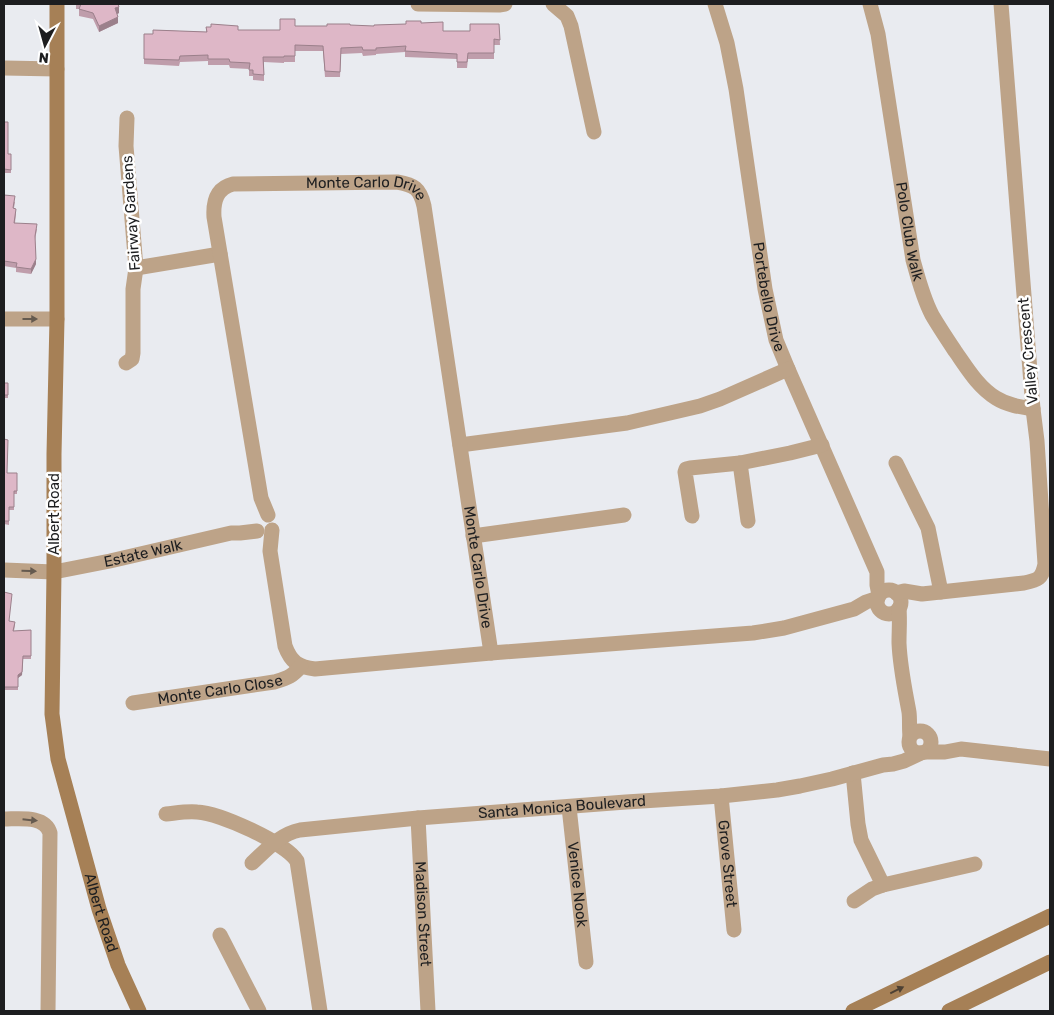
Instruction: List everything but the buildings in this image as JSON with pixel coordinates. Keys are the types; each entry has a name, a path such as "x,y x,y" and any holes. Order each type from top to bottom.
{"street":[{"name":"Albert Road","path":"57,4 57,319 52,714 58,759 99,909 118,965 139,1011"},
{"path":"418,4 505,4"},
{"path":"553,4 567,16 572,26 594,132"},
{"name":"Portebello Drive","path":"715,4 728,43 733,70 765,289 776,340 877,572 877,585 888,602 899,641 903,680 910,715 909,722 918,736 931,745 923,752"},
{"name":"Polo Club Walk","path":"870,4 878,34 913,260 922,291 932,314 973,377 986,390 1006,403 1033,408"},
{"name":"Valley Crescent","path":"888,602 922,594 1024,584 1042,576 1045,564 1037,441 1001,4"},
{"path":"4,68 57,68"},
{"name":"Fairway Gardens","path":"126,363 132,359 133,353 133,289 136,268 126,146 127,118"},
{"name":"Monte Carlo Drive","path":"262,525 260,498 220,254 214,208 217,194 228,185 233,184 397,182 406,184 417,189 422,197 424,206 491,653"},
{"path":"136,268 220,254"},
{"path":"4,319 57,319"},
{"path":"460,446 627,423 700,406 788,369"},
{"path":"692,516 686,470 690,468 740,464 822,445"},
{"path":"740,464 748,521"},
{"path":"896,464 928,528 941,592"},
{"path":"473,536 624,515"},
{"path":"262,525 270,551 285,646 289,656 295,663 315,668 753,633 784,628 854,609 868,611 888,602"},
{"name":"Estate Walk","path":"4,570 54,572 231,533 241,526 262,525"},
{"name":"Monte Carlo Close","path":"133,703 274,682 288,678 301,666"},
{"path":"918,736 909,746 916,753 923,752"},
{"name":"Santa Monica Boulevard","path":"883,765 918,736 961,749 1050,759"},
{"name":"Santa Monica Boulevard","path":"252,863 274,842 290,832 300,830 418,818 721,796 832,780 904,761 923,752 945,752 961,749"},
{"path":"853,773 861,840 883,885"},
{"name":"Grove Street","path":"721,796 734,930"},
{"name":"Venice Nook","path":"569,806 586,962"},
{"path":"166,814 197,812 223,818 274,842 294,856 297,862 320,1011"},
{"name":"Madison Street","path":"418,818 428,1011"},
{"path":"4,819 40,821 49,828 48,1011"},
{"path":"854,900 872,889 883,885 975,864"},
{"path":"853,1011 1050,916"},
{"path":"220,935 260,1011"},
{"path":"949,1011 1050,962"},
{"path":"971,1011 1011,981"}]}
